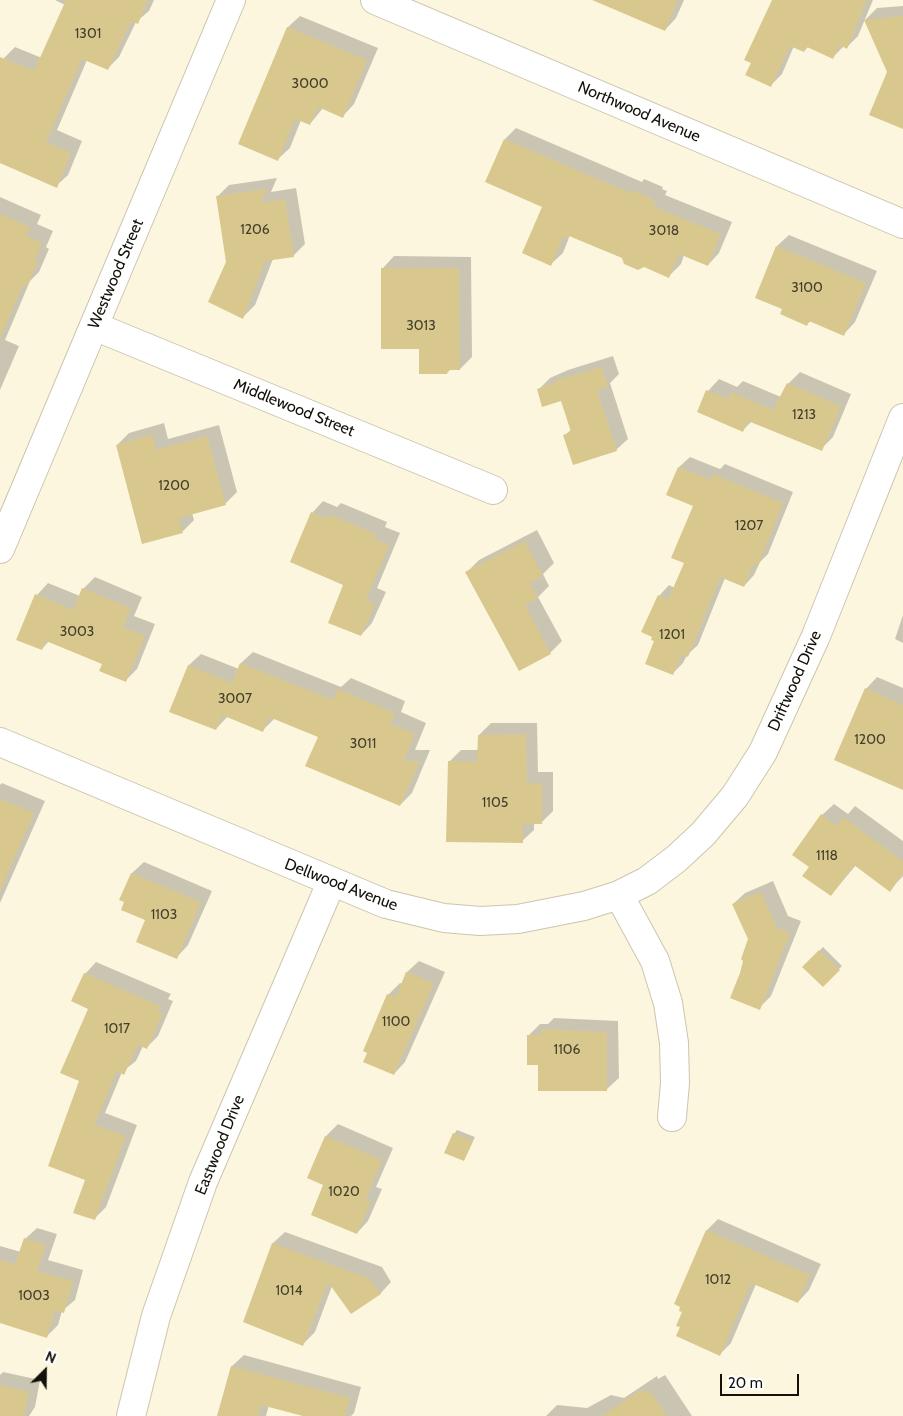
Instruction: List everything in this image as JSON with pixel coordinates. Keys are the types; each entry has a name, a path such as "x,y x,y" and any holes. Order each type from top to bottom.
{"street":[{"name":"Westwood Street","path":"0,549 231,0"},
{"name":"Northwood Avenue","path":"375,0 903,224"},
{"name":"Middlewood Street","path":"94,326 493,490"},
{"name":"Driftwood Drive","path":"619,895 647,880 676,859 703,834 735,796 763,752 816,636 903,418"},
{"name":"Dellwood Avenue","path":"0,742 331,883 386,904 444,918 480,921 518,919 584,906 619,895"},
{"name":"Eastwood Drive","path":"131,1416 156,1316 204,1182 331,883"},
{"path":"619,895 655,961 668,1003 674,1043 675,1083 672,1117"}],"building":[{"path":"66,0 148,0 138,24 131,21 108,70 82,59 46,142 71,153 57,188 0,163 0,57 34,71"},
{"path":"592,0 678,0 665,31"},
{"path":"772,0 867,0 847,49 840,45 833,59 807,47 804,52 790,46 771,87 745,75 751,63 744,60"},
{"path":"903,16 903,129 869,115 887,72 864,20"},
{"path":"287,27 367,60 343,118 318,107 310,125 295,119 278,161 238,144"},
{"path":"504,139 630,193 631,190 652,198 651,201 656,203 654,207 721,234 708,266 679,254 669,278 644,267 638,270 624,264 622,258 569,236 568,238 564,236 551,266 522,253 542,207 485,182"},
{"path":"267,189 261,203 285,199 294,257 265,261 243,319 208,302 226,262 216,196"},
{"path":"0,214 30,227 26,236 42,243 35,259 38,261 27,286 23,284 0,339"},
{"path":"776,246 866,283 844,336 809,321 807,326 780,314 782,309 755,298"},
{"path":"381,268 459,268 460,370 448,370 447,374 419,374 419,349 381,349"},
{"path":"601,367 608,386 597,390 617,451 573,465 563,435 571,432 561,401 542,407 537,389 555,383 555,381"},
{"path":"787,383 841,406 822,451 748,421 743,432 697,412 706,390 728,399 731,392 773,410"},
{"path":"152,434 156,450 207,436 226,505 179,518 183,533 142,544 116,445"},
{"path":"678,467 711,480 713,474 783,503 758,566 753,564 744,587 720,577 688,657 682,654 673,675 645,664 654,641 651,640 652,637 641,632 658,595 668,600 684,563 671,558 693,506 666,495"},
{"path":"311,512 326,519 328,514 376,534 374,539 389,545 366,600 375,603 361,636 328,623 343,585 290,562"},
{"path":"525,541 543,576 530,583 538,598 525,605 551,654 519,671 465,572"},
{"path":"82,588 131,608 123,627 145,636 126,682 99,671 102,664 46,641 42,650 16,640 35,594 73,610"},
{"path":"240,663 333,700 338,689 395,713 390,724 415,734 404,761 420,761 400,806 305,766 318,737 269,717 263,732 222,715 216,730 169,712 188,665 232,683"},
{"path":"865,688 903,705 903,790 834,760"},
{"path":"526,734 527,783 542,783 542,824 523,824 523,843 446,842 448,761 477,762 478,735"},
{"path":"0,799 34,813 0,891"},
{"path":"821,814 836,826 843,817 903,861 903,873 890,892 854,865 831,896 802,876 809,867 792,855"},
{"path":"131,873 201,902 177,959 136,942 145,920 121,910 124,902 119,900"},
{"path":"761,892 777,928 790,933 760,1010 730,998 740,973 743,961 741,959 748,939 732,904"},
{"path":"819,950 840,970 823,987 802,967"},
{"path":"406,972 434,983 394,1075 363,1062 367,1053 363,1051 387,994 396,997"},
{"path":"84,973 160,1006 158,1011 163,1013 147,1049 138,1045 124,1075 117,1071 94,1125 126,1136 95,1220 73,1213 85,1180 48,1166 79,1081 60,1073 88,1009 71,1001"},
{"path":"541,1029 607,1032 607,1091 538,1091 538,1065 527,1065 527,1035 541,1035"},
{"path":"453,1133 473,1141 464,1161 444,1153"},
{"path":"325,1136 382,1160 366,1198 371,1201 357,1234 311,1215 323,1185 307,1178"},
{"path":"706,1230 810,1275 798,1303 751,1283 720,1356 676,1336 680,1327 676,1326 682,1312 679,1311 680,1307 674,1304"},
{"path":"24,1238 46,1245 37,1271 73,1281 64,1313 55,1310 47,1338 0,1323 0,1260 15,1264"},
{"path":"272,1243 370,1279 381,1294 351,1314 328,1282 303,1346 243,1322"},
{"path":"231,1366 350,1398 345,1416 303,1416 261,1405 258,1416 217,1416"},
{"path":"0,1385 29,1392 24,1416 0,1416"},
{"path":"649,1389 667,1416 602,1416 641,1390 643,1393"}]}
